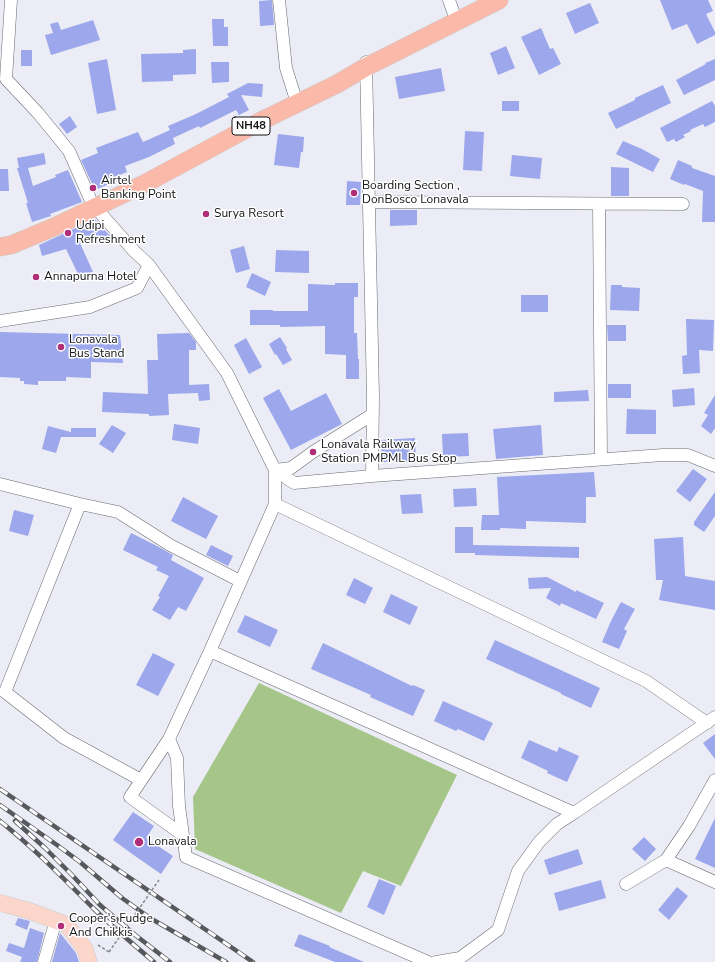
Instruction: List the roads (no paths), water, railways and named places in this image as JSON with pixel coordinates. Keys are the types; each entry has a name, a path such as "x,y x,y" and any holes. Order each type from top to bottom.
{"highway":[{"name":"NH48","path":"0,242 10,240 146,183 260,121 295,100 337,84 451,7 481,0"},
{"name":"NH48","path":"366,63 499,0"},
{"name":"NH48","path":"0,247 11,245 54,227 94,205"}],"main road":[{"path":"0,903 30,911 67,925 85,949 89,962"}],"street":[{"path":"11,0 6,79 38,113 69,151 94,205 133,250 149,265 227,373 275,470 275,504 210,651 169,739 130,797 183,835"},
{"path":"279,0 286,68 295,100"},
{"path":"366,63 373,414 372,476"},
{"path":"369,202 683,204"},
{"path":"598,204 601,459"},
{"path":"0,321 90,307 137,288 149,265"},
{"path":"275,470 290,468 373,414"},
{"path":"275,470 294,483 663,455 688,455 715,466"},
{"path":"0,484 118,512 170,545 240,581"},
{"path":"80,504 5,692 64,738 141,780"},
{"path":"275,504 646,681 711,720 557,824 539,842 518,871 498,930 460,958 436,962"},
{"path":"210,651 574,813"},
{"path":"169,739 177,758 179,806 186,857 428,962"},
{"path":"626,884 666,860 689,826 715,780"},
{"path":"666,860 715,882"},
{"path":"44,962 56,920"}],"railway":[{"path":"0,789 253,962"},
{"path":"0,805 80,862 122,898 150,918 226,962"},
{"path":"0,821 37,853 109,923 154,962"},
{"path":"15,821 45,848 100,905 170,962"}],"place":[{"name":"Airtel Banking Point","path":"93,188"},
{"name":"Boarding Section , DonBosco Lonavala","path":"354,193"},
{"name":"Surya Resort","path":"206,214"},
{"name":"Udipi Refreshment","path":"68,233"},
{"name":"Annapurna Hotel","path":"36,277"},
{"name":"Lonavala Bus Stand","path":"61,347"},
{"name":"Lonavala Railway Station PMPML Bus Stop","path":"313,452"},
{"name":"Lonavala","path":"139,842"},
{"name":"Cooper's Fudge And Chikkis","path":"61,926"}]}
